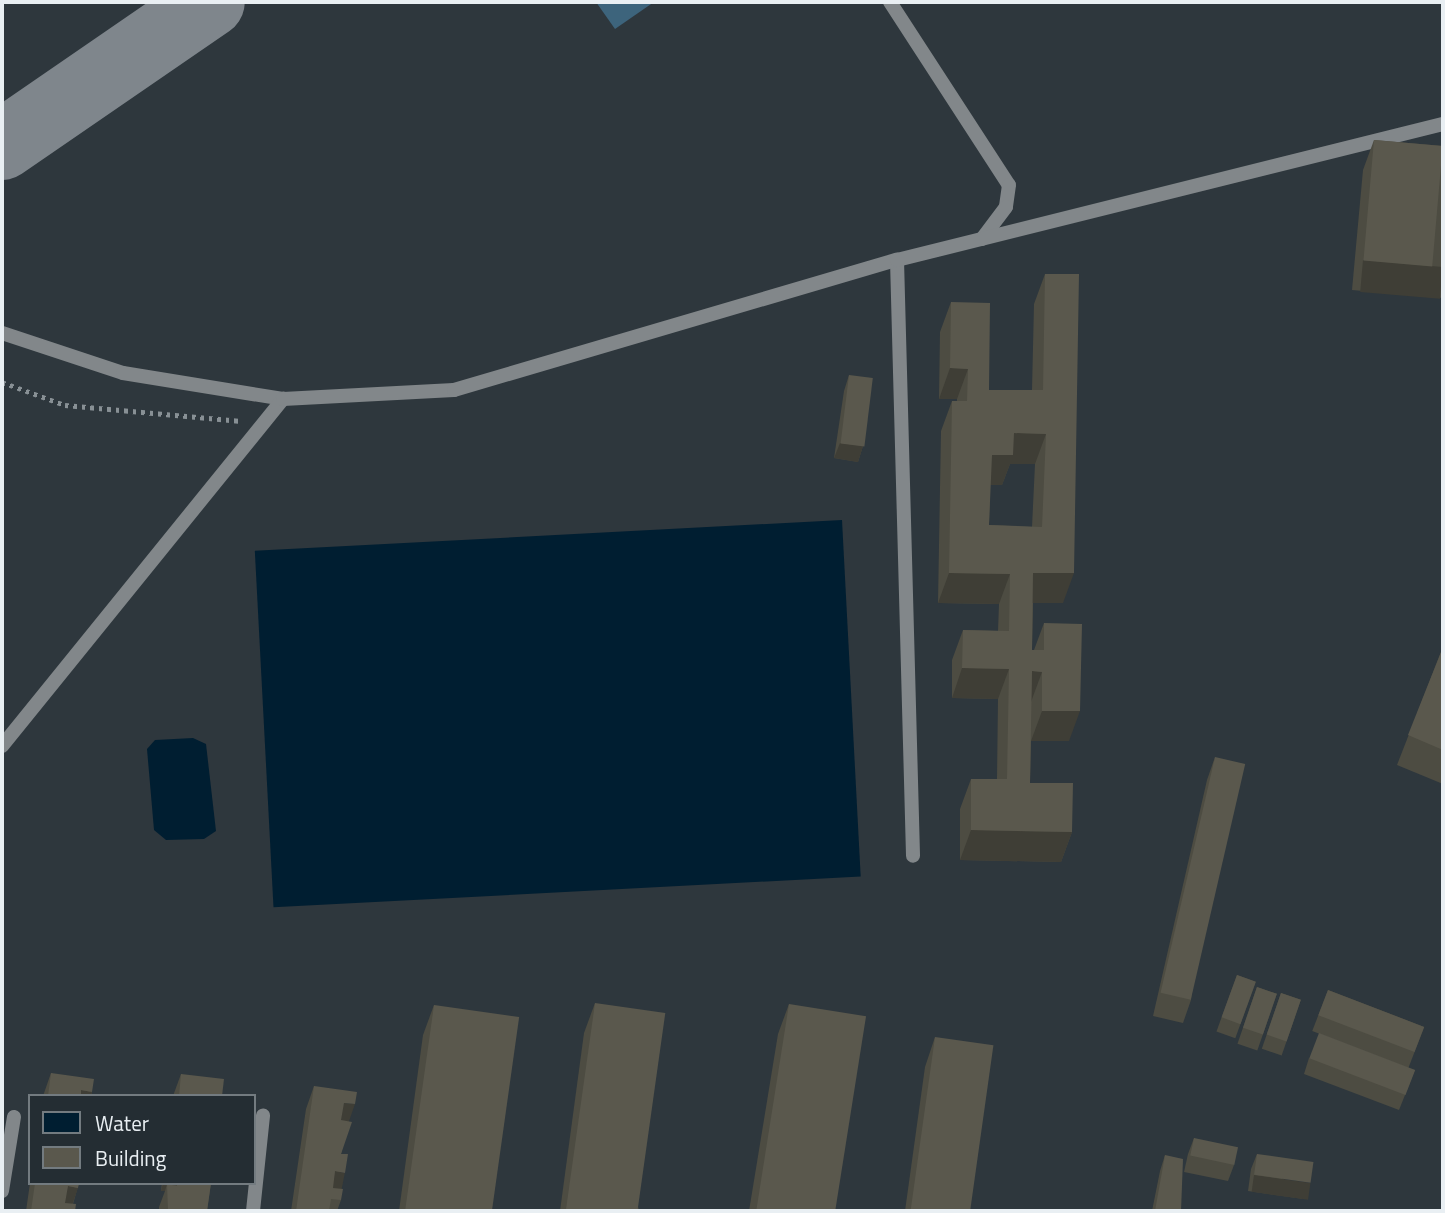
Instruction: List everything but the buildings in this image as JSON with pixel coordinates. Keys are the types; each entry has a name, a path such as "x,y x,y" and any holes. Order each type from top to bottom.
{"lane":[{"path":"890,2 1009,185 1006,207 982,239"},
{"path":"2,333 123,373 283,399 454,390 897,260 1443,124"},
{"path":"897,260 912,856"},
{"path":"2,746 283,399"},
{"path":"256,1182 263,1115"},
{"path":"2,1191 14,1116"},
{"path":"253,1211 256,1185"}],"path":[{"path":"2,382 65,405 255,421"}],"shaded area":[{"path":"596,2 654,2 615,29"}],"water":[{"path":"842,520 861,877 273,907 255,551"},
{"path":"193,738 206,744 216,831 204,839 166,840 154,830 147,749 155,740"}],"taxiway":[{"path":"2,145 210,2"}]}
